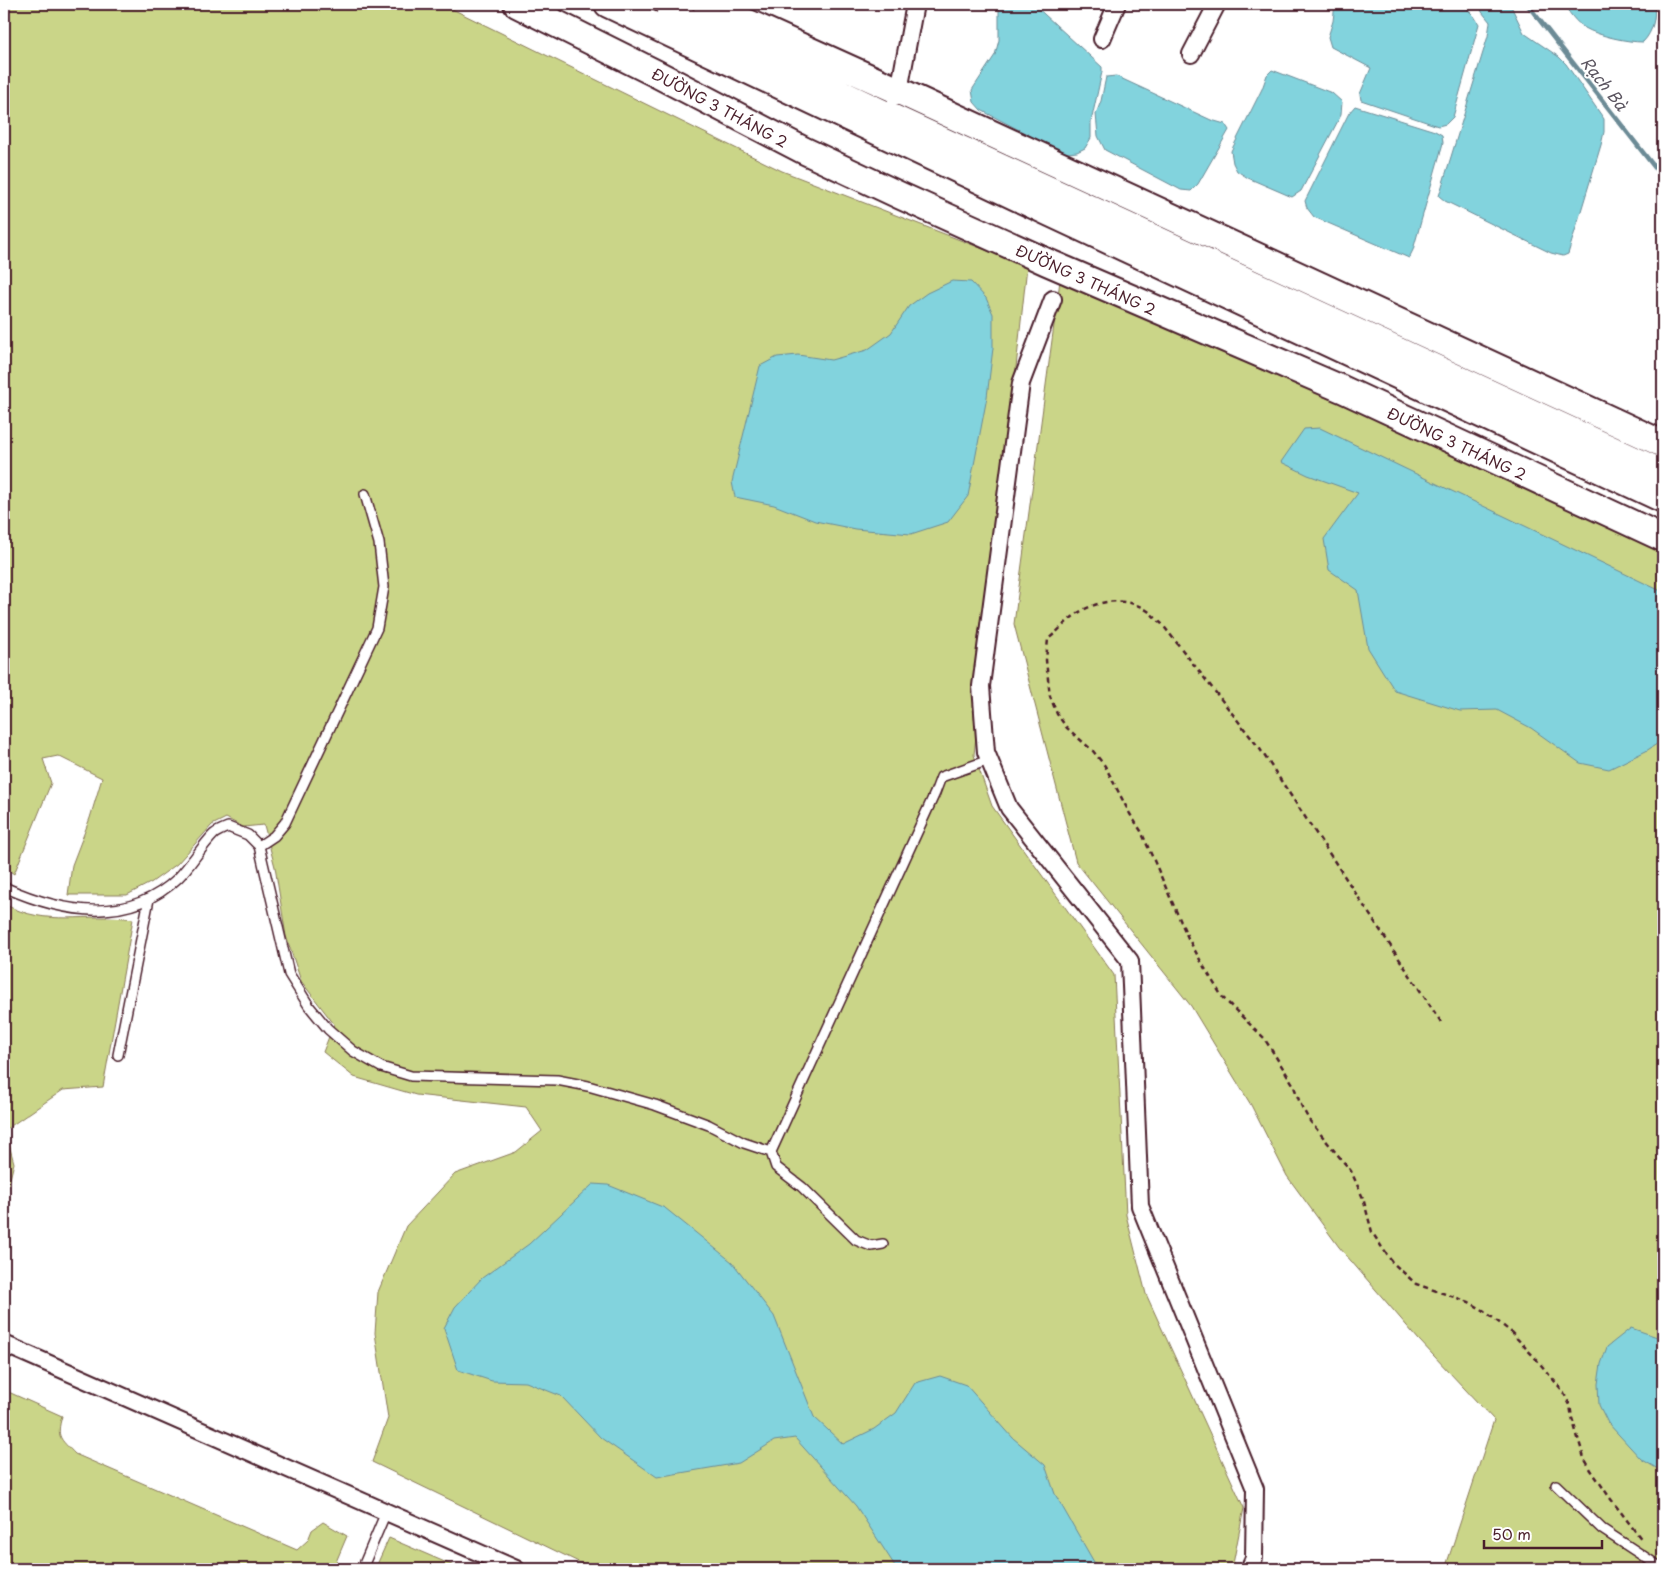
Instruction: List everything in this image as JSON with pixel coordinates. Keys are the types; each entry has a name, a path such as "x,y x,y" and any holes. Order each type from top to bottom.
{"main road":[{"name":"ĐƯỜNG 3 THÁNG 2","path":"517,4 655,72 803,150 892,192 1047,262 1342,390 1663,538"},
{"path":"608,4 1059,217 1663,498"},
{"path":"651,4 1663,473"},
{"path":"706,4 899,91 1663,444"}],"street":[{"path":"885,114 899,91 915,4"},
{"path":"1102,39 1117,4"},
{"path":"1191,54 1217,4"},
{"path":"1054,299 1021,383 980,686 986,752 1010,808 1130,961 1140,1206 1254,1489 1254,1558 1249,1569"},
{"path":"4,1344 516,1569"}],"lane":[{"path":"259,846 274,836 285,823 377,628 384,587 379,543 366,494"},
{"path":"883,1244 871,1246 856,1240 802,1187 776,1167 771,1152 941,777 989,760"},
{"path":"4,887 23,896 79,910 105,911 141,903 157,895 178,878 215,833 228,827 248,835 259,846 289,974 309,1006 328,1029 353,1051 381,1067 411,1076 557,1080 588,1086 664,1108 709,1126 744,1143 771,1152"},
{"path":"118,1055 150,899"},
{"path":"1556,1485 1602,1529 1663,1569"},
{"path":"362,1569 386,1512"}],"path":[{"path":"1442,1022 1260,749 1162,624 1147,611 1131,603 1103,602 1069,619 1048,638 1046,660 1050,696 1057,714 1067,728 1093,751 1105,766 1141,831 1188,938 1223,998 1264,1038 1293,1084 1309,1120 1351,1171 1363,1198 1372,1232 1380,1246 1392,1262 1416,1284 1469,1302 1483,1310 1511,1332 1536,1359 1562,1390 1570,1405 1584,1458 1591,1470 1645,1544"}],"green space":[{"path":"4,4 442,4 782,171 1027,266 974,755 992,806 1114,975 1126,1215 1146,1294 1244,1508 1232,1569 593,1569 372,1462 388,1418 375,1333 378,1292 406,1226 455,1174 516,1152 542,1131 526,1107 416,1095 354,1077 323,1052 334,1024 301,981 286,936 275,867 264,825 243,827 226,818 212,825 177,864 152,882 127,895 68,895 72,865 90,818 102,778 58,756 43,759 51,783 14,874 4,867"},
{"path":"1061,273 1663,552 1663,1569 1445,1569 1494,1420 1419,1340 1339,1247 1287,1176 1251,1105 1191,1006 1076,862 1014,624"},
{"path":"4,904 20,911 52,917 116,917 133,919 103,1087 63,1090 5,1130 14,1163 4,1203"},
{"path":"4,1390 62,1416 59,1429 61,1437 75,1454 297,1550 308,1540 312,1530 323,1522 347,1536 333,1569 4,1569"},
{"path":"389,1538 461,1569 375,1569"}],"water":[{"path":"999,4 1033,4 1102,67 1091,122 1091,138 1085,148 1077,152 1059,151 981,110 974,102 972,90 995,55 999,40"},
{"path":"1335,4 1462,4 1474,16 1479,24 1453,117 1446,124 1438,126 1361,100 1360,94 1371,68 1331,47 1328,37 1333,21"},
{"path":"1480,4 1510,4 1524,33 1566,64 1604,119 1601,145 1568,254 1563,256 1551,253 1445,201 1439,196 1488,36 1490,22 1482,12"},
{"path":"1563,4 1654,4 1655,14 1649,34 1643,42 1636,42 1605,36 1585,28"},
{"path":"1272,70 1332,93 1342,102 1341,115 1301,191 1292,197 1248,178 1237,171 1233,163 1231,151 1267,75"},
{"path":"1116,76 1211,120 1225,124 1229,130 1198,184 1191,191 1181,190 1105,150 1098,136 1096,114 1106,77"},
{"path":"1355,106 1435,131 1442,135 1443,143 1413,250 1409,258 1314,217 1307,208 1305,201 1349,113"},
{"path":"952,281 971,282 986,298 993,314 993,348 987,397 968,496 948,522 911,534 855,529 815,521 774,505 735,497 732,482 760,366 777,357 798,355 831,360 867,350 891,333 909,306 927,293"},
{"path":"1320,428 1663,592 1663,740 1646,751 1609,769 1580,763 1531,728 1497,710 1460,711 1395,691 1368,648 1358,590 1329,570 1324,539 1358,493 1308,475 1281,462 1304,429"},
{"path":"593,1184 608,1185 665,1208 732,1262 774,1316 814,1417 843,1444 874,1429 896,1413 915,1383 940,1376 966,1385 1013,1438 1045,1465 1055,1494 1098,1569 897,1569 856,1506 795,1438 774,1441 739,1463 657,1477 601,1438 561,1396 526,1382 492,1381 458,1370 444,1328 455,1307 482,1278 529,1244"},
{"path":"1631,1328 1663,1339 1663,1472 1641,1459 1608,1423 1599,1405 1598,1384 1601,1364 1607,1347"}],"waterway":[{"name":"Rạch Bà","path":"1527,4 1663,178"}]}
